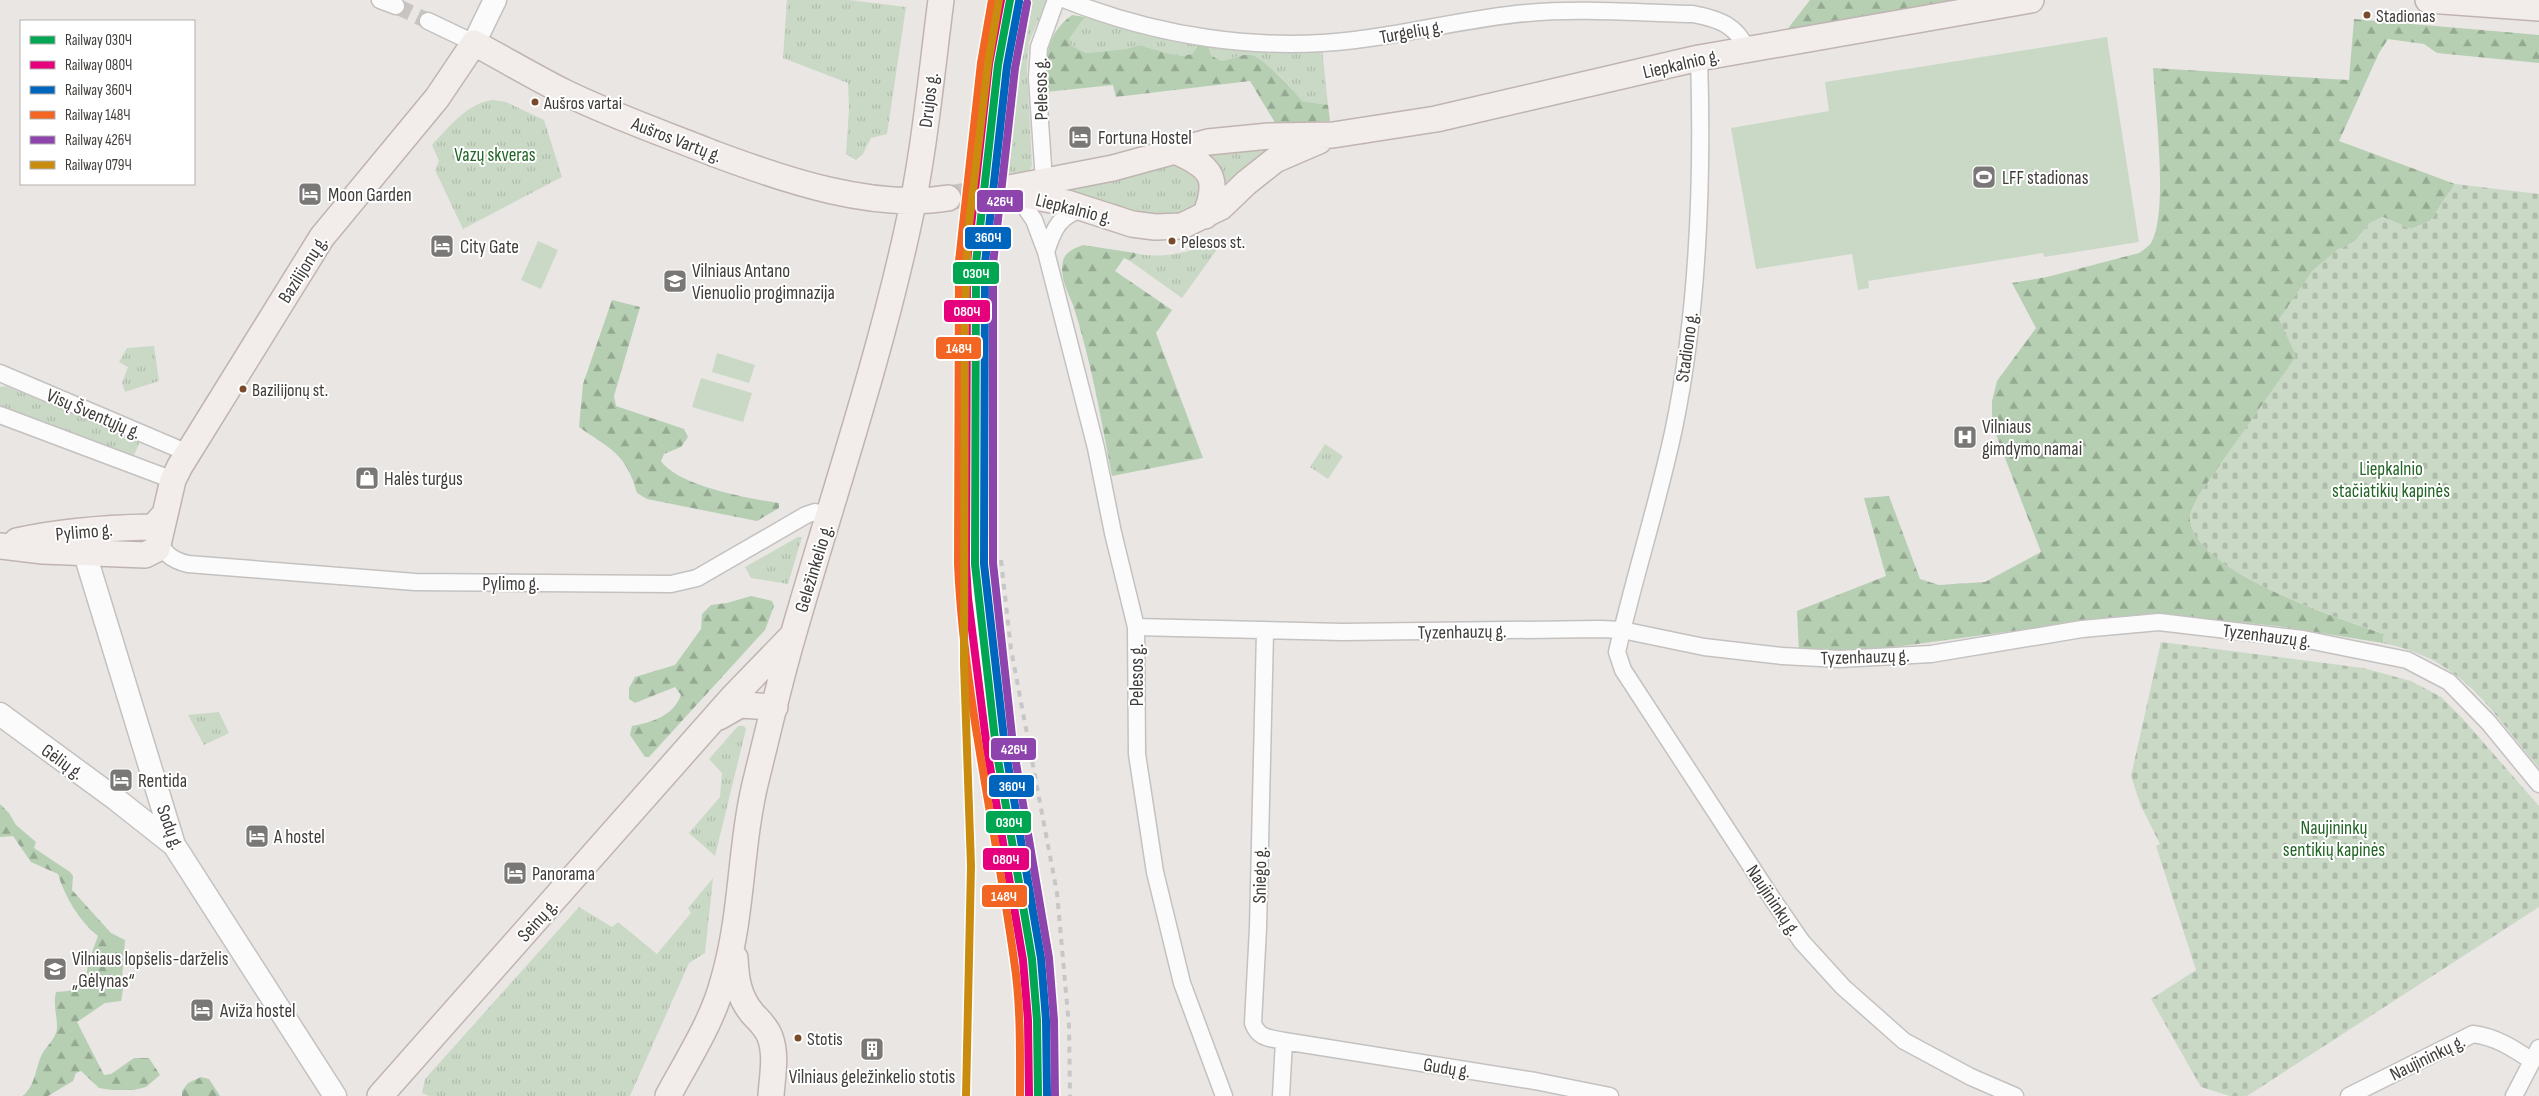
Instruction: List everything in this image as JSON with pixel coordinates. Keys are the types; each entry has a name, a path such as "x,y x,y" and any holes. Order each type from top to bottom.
{"main road":[{"path":"474,43 495,0"},
{"name":"Drujos g.","path":"914,200 941,0"},
{"name":"Liepkalnio g.","path":"1333,136 1275,160 1246,183 1227,202 1205,216 1182,226 1155,227 1132,224 1054,199 1017,195 1004,189 1113,168 1175,151 1238,138 1333,136 1487,109 1699,58 2031,0"},
{"path":"2428,0 2539,8"},
{"name":"Aušros Vartų g.","path":"474,43 577,98 747,165 821,187 882,199 914,200"},
{"name":"Bazilijonų g.","path":"159,540 173,480 322,237 437,98 474,43"},
{"path":"1175,151 1195,160 1210,174 1214,184 1213,197 1205,216"},
{"path":"914,200 948,198"},
{"name":"Geležinkelio g.","path":"668,1096 710,1021 725,977 733,940 747,825 756,780 793,635 880,336 914,200"},
{"name":"Pylimo g.","path":"0,546 40,536 68,532 159,540"},
{"name":"Sodų g.","path":"68,532 77,539 85,554 174,845 334,1096"},
{"name":"Pylimo g.","path":"0,546 85,554 159,540"},
{"name":"Seinų g.","path":"380,1096 712,720 793,635"},
{"name":"Seinų g.","path":"712,720 740,705 775,708"},
{"name":"Gėlių g.","path":"0,714 128,808 174,845"},
{"path":"128,808 142,809 151,804 158,793"},
{"name":"Geležinkelio g.","path":"733,940 738,988 752,1013 762,1022 771,1040 774,1054 771,1096"},
{"path":"710,1021 720,1012 727,1010 739,1009 752,1013"}],"street":[{"path":"380,0 396,6"},
{"name":"Pelesos g.","path":"1044,181 1037,70 1039,47 1056,0"},
{"name":"Turgelių g.","path":"1066,0 1152,28 1237,42 1353,40 1410,32 1473,19 1529,13 1693,14 1713,18 1732,27 1741,35 1748,49"},
{"name":"Aušros Vartų g.","path":"428,21 474,43"},
{"name":"Stadiono g.","path":"1622,630 1662,478 1685,362 1698,236 1699,58"},
{"name":"Pelesos g.","path":"1017,195 1031,215 1046,252 1094,438 1113,534 1136,627 1137,754 1155,872 1182,983 1224,1096"},
{"path":"1046,252 1058,223 1074,211 1087,209"},
{"name":"Visų Šventųjų g.","path":"0,373 188,453"},
{"name":"Visų Šventųjų g.","path":"0,415 173,480"},
{"name":"Pylimo g.","path":"159,540 188,564 415,582 671,584 697,578 806,515 816,512 829,515"},
{"name":"Tyzenhauzų g.","path":"1136,627 1265,632 1622,630 1704,647 1782,656 1840,659 1931,654 2082,629 2159,622 2303,639 2407,660 2449,682 2489,723 2539,784"},
{"name":"Naujininkų g.","path":"1622,630 1617,652 1624,670 1802,942 1843,987 1904,1041 1971,1077 2015,1096"},
{"name":"Sniego g.","path":"1265,632 1258,928 1253,1022 1256,1032 1263,1037 1284,1041"},
{"name":"Naujininkų g.","path":"2349,1096 2473,1034 2489,1036 2535,1054"},
{"path":"1281,1096 1284,1041"},
{"name":"Gudų g.","path":"1284,1041 1535,1081 1610,1096"},
{"path":"2514,1096 2535,1054"}],"green space":[{"path":"787,0 849,0 906,7 887,134 871,138 863,154 856,160 846,154 849,109 848,83 783,58"},
{"path":"1029,0 1047,0 1029,42 1027,68 1032,166 1029,171 1004,174 1018,46"},
{"path":"1810,0 1973,0 1786,31"},
{"path":"1072,15 1085,17 1069,39 1072,46 1086,53 1126,49 1139,45 1183,56 1192,54 1199,44 1207,45 1212,56 1221,61 1244,55 1252,55 1271,68 1302,101 1328,105 1330,121 1277,126 1250,81 1116,97 1113,85 1046,92 1046,69 1051,40 1056,31"},
{"path":"1085,17 1199,44 1192,54 1183,56 1139,45 1126,49 1086,53 1072,46 1069,39"},
{"path":"2354,19 2539,35 2539,63 2437,53 2424,44 2388,39 2379,53 2339,141 2455,184 2430,221 2411,229 2383,217 2370,223 2354,242 2337,250 2297,356 2199,495 2190,520 2198,539 2217,558 2243,575 2305,605 2384,634 2383,643 2277,626 2168,615 2065,624 1887,648 1799,652 1797,611 1886,576 1864,498 1889,496 1920,579 1939,585 1985,582 2041,552 1992,424 1992,401 1997,381 2036,328 2012,283 2047,277 2139,253 2151,243 2156,228 2160,185 2160,159 2153,68 2349,80"},
{"name":"LFF stadionas","path":"2107,37 2139,242 2044,257 2043,253 1868,281 1869,288 1858,290 1852,254 1756,269 1731,128 1829,111 1825,82"},
{"path":"1207,45 1322,48 1328,105 1302,101 1284,80 1260,60 1244,55 1221,62 1212,56"},
{"name":"Vazų skveras","path":"493,100 506,102 544,120 562,177 463,229 435,170 439,161 432,145 467,111 484,102"},
{"path":"1267,147 1270,150 1221,198 1206,154"},
{"path":"1184,163 1191,164 1206,199 1190,211 1172,216 1156,217 1124,212 1062,192 1061,186"},
{"name":"Liepkalnio stačiatikių kapinės","path":"2455,184 2539,194 2539,768 2489,707 2455,674 2435,661 2411,651 2383,643 2384,634 2304,605 2242,575 2217,558 2198,539 2190,520 2199,495 2296,356 2279,319 2313,270 2337,250 2354,242 2370,223 2383,217 2411,229 2430,221"},
{"path":"538,241 558,250 541,289 521,280"},
{"path":"1217,243 1221,244 1182,298 1130,261 1136,257 1135,253 1156,256 1166,255 1187,252"},
{"path":"1083,245 1135,253 1136,256 1130,261 1124,258 1115,271 1172,310 1156,333 1203,458 1112,476 1085,347 1062,272 1063,261 1066,255"},
{"path":"612,300 640,307 614,396 616,406 684,429 688,437 681,447 664,454 661,461 670,470 683,478 716,490 779,503 779,508 757,521 647,499 637,493 628,469 616,453 579,427 583,384"},
{"path":"154,346 159,381 125,392 122,383 128,367 119,362 127,348"},
{"path":"717,353 755,365 749,383 712,372"},
{"path":"701,378 752,393 743,422 692,407"},
{"path":"6,386 140,441 132,460 0,406 0,387"},
{"path":"1325,444 1343,456 1328,479 1310,467"},
{"path":"798,537 802,537 788,584 751,578 745,567"},
{"path":"751,596 772,601 774,606 765,630 649,757 645,757 630,735 632,726 655,720 668,713 681,695 675,687 635,703 629,699 629,688 635,677 675,665 701,629 702,614 711,605 727,603"},
{"name":"Naujininkų sentikių kapinės","path":"2161,642 2363,668 2411,681 2441,697 2462,718 2539,806 2539,907 2247,1096 2230,1096 2201,1087 2151,999 2196,970 2156,846 2160,844 2141,806 2131,776"},
{"path":"219,712 229,733 204,745 188,715"},
{"path":"738,726 744,726 746,729 715,856 689,833 720,797 722,773 709,759"},
{"path":"0,804 9,813 16,825 36,842 34,848 70,872 73,876 72,890 111,933 125,940 122,978 124,984 121,1001 105,1003 77,1022 104,1075 111,1074 134,1058 149,1058 160,1075 146,1087 134,1090 99,1088 81,1071 76,1073 73,1081 48,1096 23,1096 33,1081 42,1054 57,1031 56,992 68,991 85,981 89,960 98,936 74,908 58,874 31,862 13,836 0,837"},
{"path":"713,878 705,953 689,963 630,1096 429,1096 422,1093 425,1079 579,907 612,927 618,922 657,954 691,913 688,908"},
{"path":"201,1077 209,1079 220,1096 182,1096 182,1091 188,1083"}],"tunnel":[{"path":"396,6 428,21"},
{"path":"948,198 1004,189"}],"railway":[{"path":"1001,560 1011,649 1057,893 1069,1026 1070,1096"}],"rail line":[{"name":"148Ч","path":"992,0 981,63 959,261 958,564 967,664 981,763 1007,911 1018,994 1020,1096"},
{"name":"079Ч","path":"966,1096 971,866 964,664 965,315 968,233 988,64 999,0"},
{"name":"080Ч","path":"1001,0 989,64 967,262 966,564 968,598 987,749 1023,960 1028,1020 1029,1096"},
{"name":"030Ч","path":"1010,0 998,65 976,263 975,564 996,748 1032,959 1037,1020 1038,1096"},
{"name":"360Ч","path":"1019,2 1007,66 985,263 984,564 1005,747 1041,958 1046,1020 1047,1096"},
{"name":"426Ч","path":"1027,3 1015,68 993,264 993,563 1013,745 1049,958 1054,1020 1055,1096"}],"place":[{"name":"Stadionas","path":"2367,15"},
{"name":"Aušros vartai","path":"535,102"},
{"name":"Fortuna Hostel","path":"1080,137"},
{"name":"LFF stadionas","path":"1984,177"},
{"name":"Moon Garden","path":"310,194"},
{"name":"Pelesos st.","path":"1172,241"},
{"name":"City Gate","path":"442,246"},
{"name":"Vilniaus Antano Vienuolio progimnazija","path":"675,281"},
{"name":"Bazilijonų st.","path":"243,389"},
{"name":"Vilniaus gimdymo namai","path":"1965,437"},
{"name":"Halės turgus","path":"367,478"},
{"name":"Rentida","path":"121,780"},
{"name":"A hostel","path":"257,836"},
{"name":"Panorama","path":"515,873"},
{"name":"Vilniaus lopšelis-darželis „Gėlynas“","path":"55,969"},
{"name":"Aviža hostel","path":"202,1010"},
{"name":"Stotis","path":"798,1038"},
{"name":"Vilniaus geležinkelio stotis","path":"872,1049"}]}
